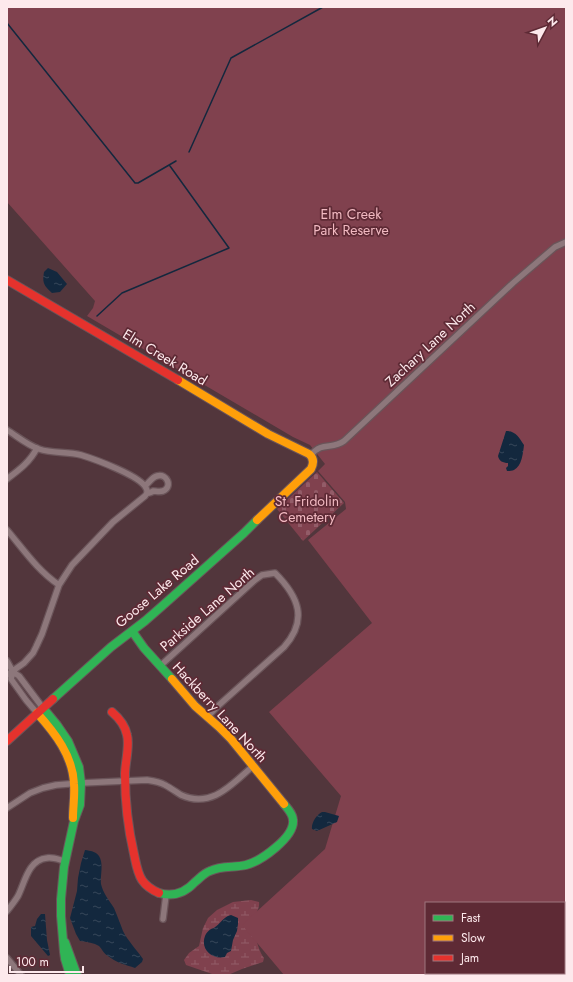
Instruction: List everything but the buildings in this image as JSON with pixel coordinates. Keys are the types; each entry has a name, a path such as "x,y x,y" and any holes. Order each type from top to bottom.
{"street":[{"name":"Zachary Lane North","path":"311,455 319,448 336,445 344,441 513,283 564,242"},
{"name":"Elm Creek Road","path":"7,280 262,430 311,455"},
{"path":"7,430 37,448 51,452 65,452 80,455 119,469 132,476 145,486 147,493"},
{"path":"7,479 26,464 33,456 37,448"},
{"name":"Goose Lake Road","path":"7,741 111,647 145,621 244,533 311,469 314,463 311,455"},
{"path":"10,674 28,658 36,647 59,585 72,565 112,522 147,493 161,492 167,488 168,484 165,477 158,475 145,486"},
{"path":"7,530 39,569 48,578 59,585"},
{"name":"Parkside Lane North","path":"160,666 262,575 275,573 283,581 296,602 298,614 295,631 290,641 207,717"},
{"name":"Hackberry Lane North","path":"132,631 144,648 195,706 231,739 289,810 293,816 294,822 288,836 266,856 258,861 239,867 223,867 215,869 201,876 189,888 182,892 166,894"},
{"path":"7,661 11,680 26,700 40,711 62,743 77,783 80,805 74,820 65,861 60,899 65,960 70,975"},
{"path":"112,712 123,724 127,732 128,740 125,780 129,829 137,869 139,876 150,889 158,893 166,894 163,919"},
{"path":"7,808 30,793 43,788 56,785 125,780 147,780 157,782 166,785 182,795 202,799 222,793 253,766"},
{"path":"7,911 17,897 30,868 35,863 47,858 55,858 65,861"},
{"path":"63,937 77,975"},
{"path":"7,958 21,975"}],"green space":[{"name":"Elm Creek Park Reserve","path":"7,7 566,7 566,975 284,975 242,925 325,849 341,796 269,712 372,623 308,540 346,509 345,502 318,471 325,464 310,445 293,437 87,316 93,308 95,301 7,202"},
{"name":"St. Fridolin Cemetery","path":"317,472 344,503 303,541 277,509"},
{"path":"251,900 259,902 254,924 258,946 264,958 263,962 228,975 215,975 186,965 184,960 189,953 199,946 203,928 208,918 217,910 233,902"}],"water":[{"path":"48,268 57,272 67,284 60,292 52,293 44,284 44,272"},
{"path":"506,431 512,432 519,437 524,445 523,455 519,466 510,471 507,471 506,468 508,463 504,463 498,456"},
{"path":"322,812 339,816 337,822 317,831 312,829 312,824"},
{"path":"85,850 94,852 99,856 102,866 101,884 103,890 114,908 125,935 143,959 142,962 135,968 111,958 97,945 80,941 76,934 70,918"},
{"path":"41,914 45,914 50,955 48,956 31,936 31,927 35,926 37,919"},
{"path":"231,915 238,918 238,924 231,951 227,953 225,957 216,957 208,952 204,945 205,935 225,918"}],"waterway":[{"path":"189,152 231,58 323,7"},
{"path":"7,23 135,183 138,183 176,161"},
{"path":"97,316 122,293 229,248 170,166"}],"traffic: fast":[{"path":"53,699 111,647 161,607 257,520"},
{"path":"132,631 144,648 172,679"},
{"path":"43,708 68,741 79,767 81,783 80,805 74,821 64,867 61,899 64,952 70,975"},
{"path":"159,893 169,895 178,893 187,889 202,876 214,869 242,866 260,859 283,841 289,834 293,820 290,812 284,804"},
{"path":"65,942 77,975"}],"traffic: slow":[{"path":"178,380 268,434 309,454 312,457 313,463 311,469 257,520"},
{"path":"172,679 195,706 231,739 284,804"},
{"path":"37,713 56,737 67,755 73,774 73,818"}],"traffic: jam":[{"path":"7,280 178,380"},
{"path":"7,741 53,699"},
{"path":"112,712 123,725 128,739 125,774 126,804 130,834 137,867 140,877 149,888 159,893"}]}
